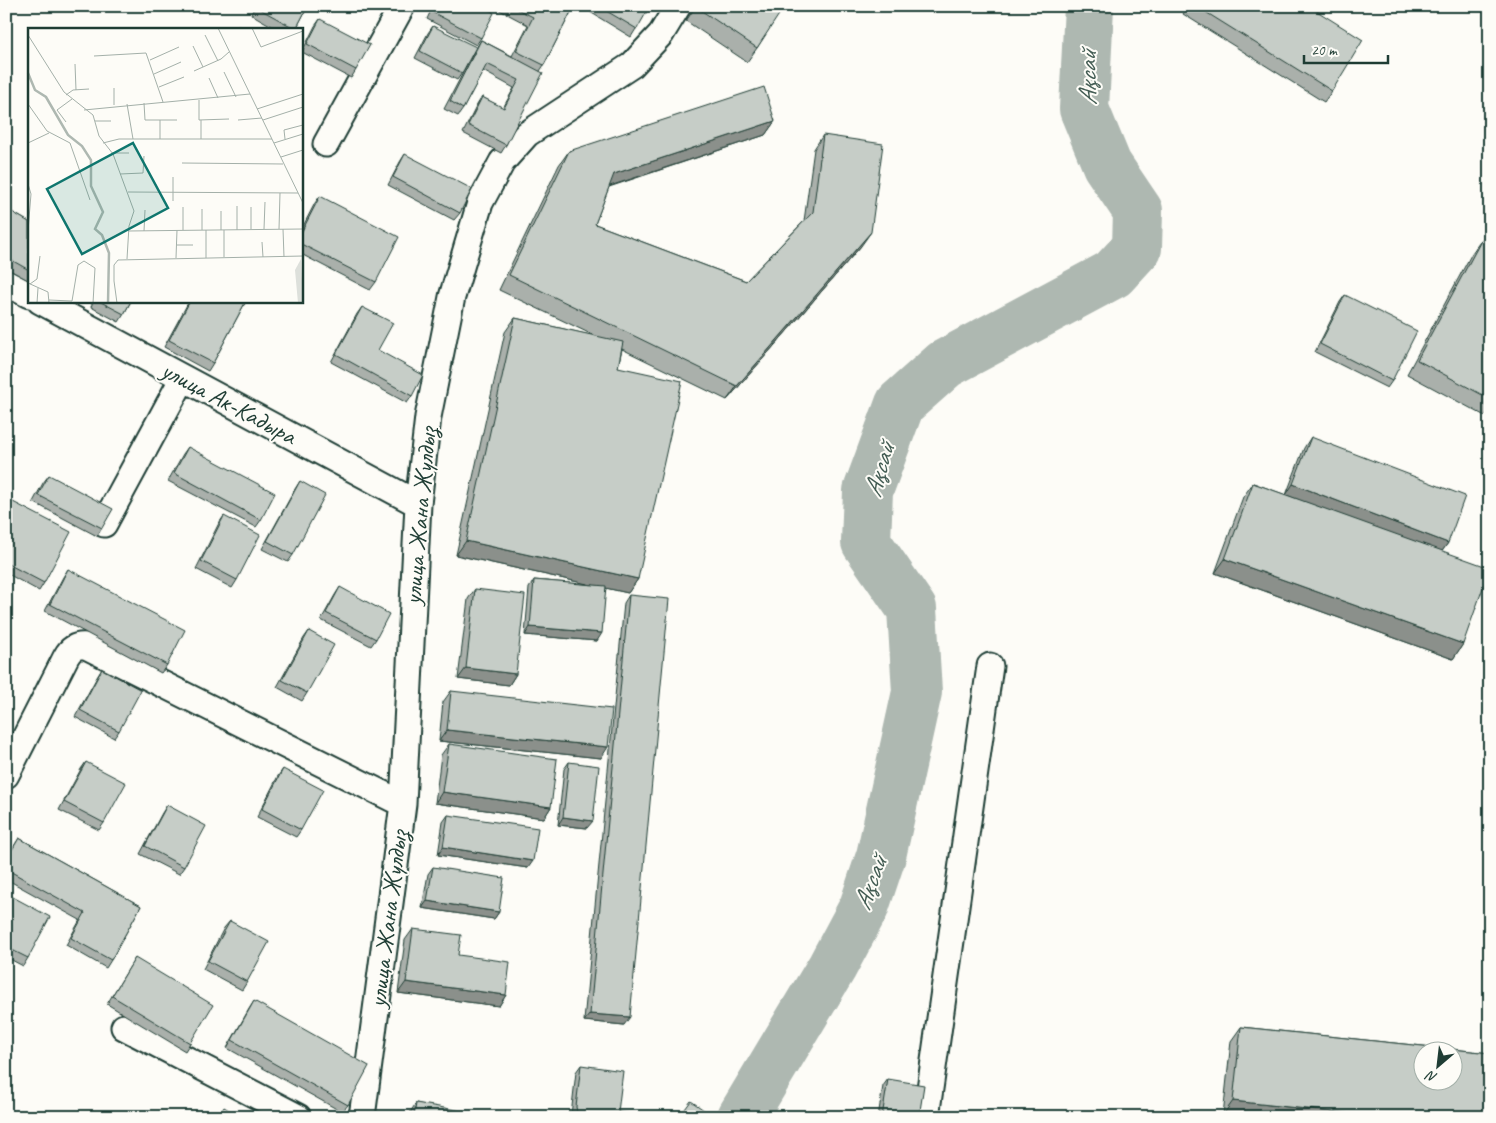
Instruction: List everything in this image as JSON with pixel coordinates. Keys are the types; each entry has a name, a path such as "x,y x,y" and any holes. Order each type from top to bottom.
{"street":[{"path":"326,144 402,6"},
{"name":"улица Жана Жулдыз","path":"362,1117 403,804 418,504 428,417 452,297 480,202 502,162 527,134 632,65 660,34 678,6"},
{"path":"6,283 28,294"},
{"name":"улица Ак-Кадыра","path":"42,302 418,504"},
{"path":"104,524 183,378"},
{"path":"6,775 70,650 86,646 403,804"},
{"path":"926,1117 990,666"},
{"path":"124,1027 298,1117"}],"building":[{"path":"256,6 308,6 297,28"},
{"path":"435,6 483,6 494,13 481,38 432,12"},
{"path":"511,6 574,6 544,65 516,51 533,17"},
{"path":"598,6 650,6 637,29"},
{"path":"696,6 783,6 784,7 757,48"},
{"path":"1196,6 1309,6 1363,40 1332,91"},
{"path":"320,19 370,45 356,70 307,44"},
{"path":"433,26 476,47 462,73 420,51"},
{"path":"481,40 543,73 506,145 468,125 482,97 504,108 519,80 487,64 463,109 450,101"},
{"path":"764,87 775,121 614,174 595,224 746,281 813,212 823,135 883,144 871,232 737,386 509,275 569,151"},
{"path":"405,154 472,189 460,213 393,177"},
{"path":"320,196 399,237 376,282 302,245 302,231"},
{"path":"12,212 28,221 28,269 6,257 6,222"},
{"path":"1482,239 1490,243 1490,399 1417,360"},
{"path":"1345,295 1417,331 1392,381 1320,344"},
{"path":"101,302 130,302 124,314"},
{"path":"189,302 245,302 213,363 169,340"},
{"path":"362,307 393,323 378,350 423,375 412,396 336,354"},
{"path":"515,318 623,342 618,367 682,381 638,579 466,541"},
{"path":"1311,437 1465,496 1448,543 1293,484"},
{"path":"188,447 275,493 261,520 174,473"},
{"path":"49,475 113,509 102,528 38,495"},
{"path":"300,481 325,495 293,555 267,541"},
{"path":"1253,483 1490,568 1463,644 1225,559"},
{"path":"13,502 71,532 44,583 6,563 6,515"},
{"path":"224,516 260,535 237,580 201,561"},
{"path":"68,569 185,630 167,665 50,604"},
{"path":"534,580 606,586 602,633 530,627"},
{"path":"340,587 389,614 376,639 326,613"},
{"path":"475,589 525,595 516,674 466,668"},
{"path":"629,595 669,599 630,1017 590,1014"},
{"path":"309,631 334,645 307,693 282,680"},
{"path":"102,669 141,690 119,731 80,710"},
{"path":"451,691 612,709 608,747 447,730"},
{"path":"449,744 557,759 551,807 442,792"},
{"path":"86,762 126,783 104,823 64,802"},
{"path":"569,762 599,766 593,821 563,817"},
{"path":"283,769 323,790 301,830 262,809"},
{"path":"167,805 206,826 184,867 145,846"},
{"path":"448,815 538,828 533,861 443,847"},
{"path":"19,838 141,906 111,960 71,938 85,913 6,869 6,860"},
{"path":"433,867 504,878 499,912 427,901"},
{"path":"11,896 50,917 28,958 6,947 6,905"},
{"path":"230,921 269,942 247,982 208,961"},
{"path":"413,929 461,935 458,955 510,962 506,995 406,982"},
{"path":"135,958 213,1005 190,1043 112,996"},
{"path":"254,1001 369,1066 348,1105 232,1040"},
{"path":"1241,1027 1414,1045 1414,1090 1464,1090 1464,1050 1490,1053 1490,1117 1380,1117 1233,1101"},
{"path":"581,1065 623,1071 618,1112 634,1114 637,1117 578,1117 576,1107"},
{"path":"888,1079 924,1085 919,1117 882,1117"},
{"path":"691,1101 714,1117 679,1117"},
{"path":"416,1103 473,1113 473,1117 414,1117"},
{"path":"224,1107 241,1117 218,1117"}],"waterway":[{"name":"Ақсай","path":"742,1117 832,967 864,907 881,856 917,692 912,609 866,542 868,491 900,404 945,364 1113,274 1137,248 1138,211 1107,165 1084,109 1089,6"}]}
